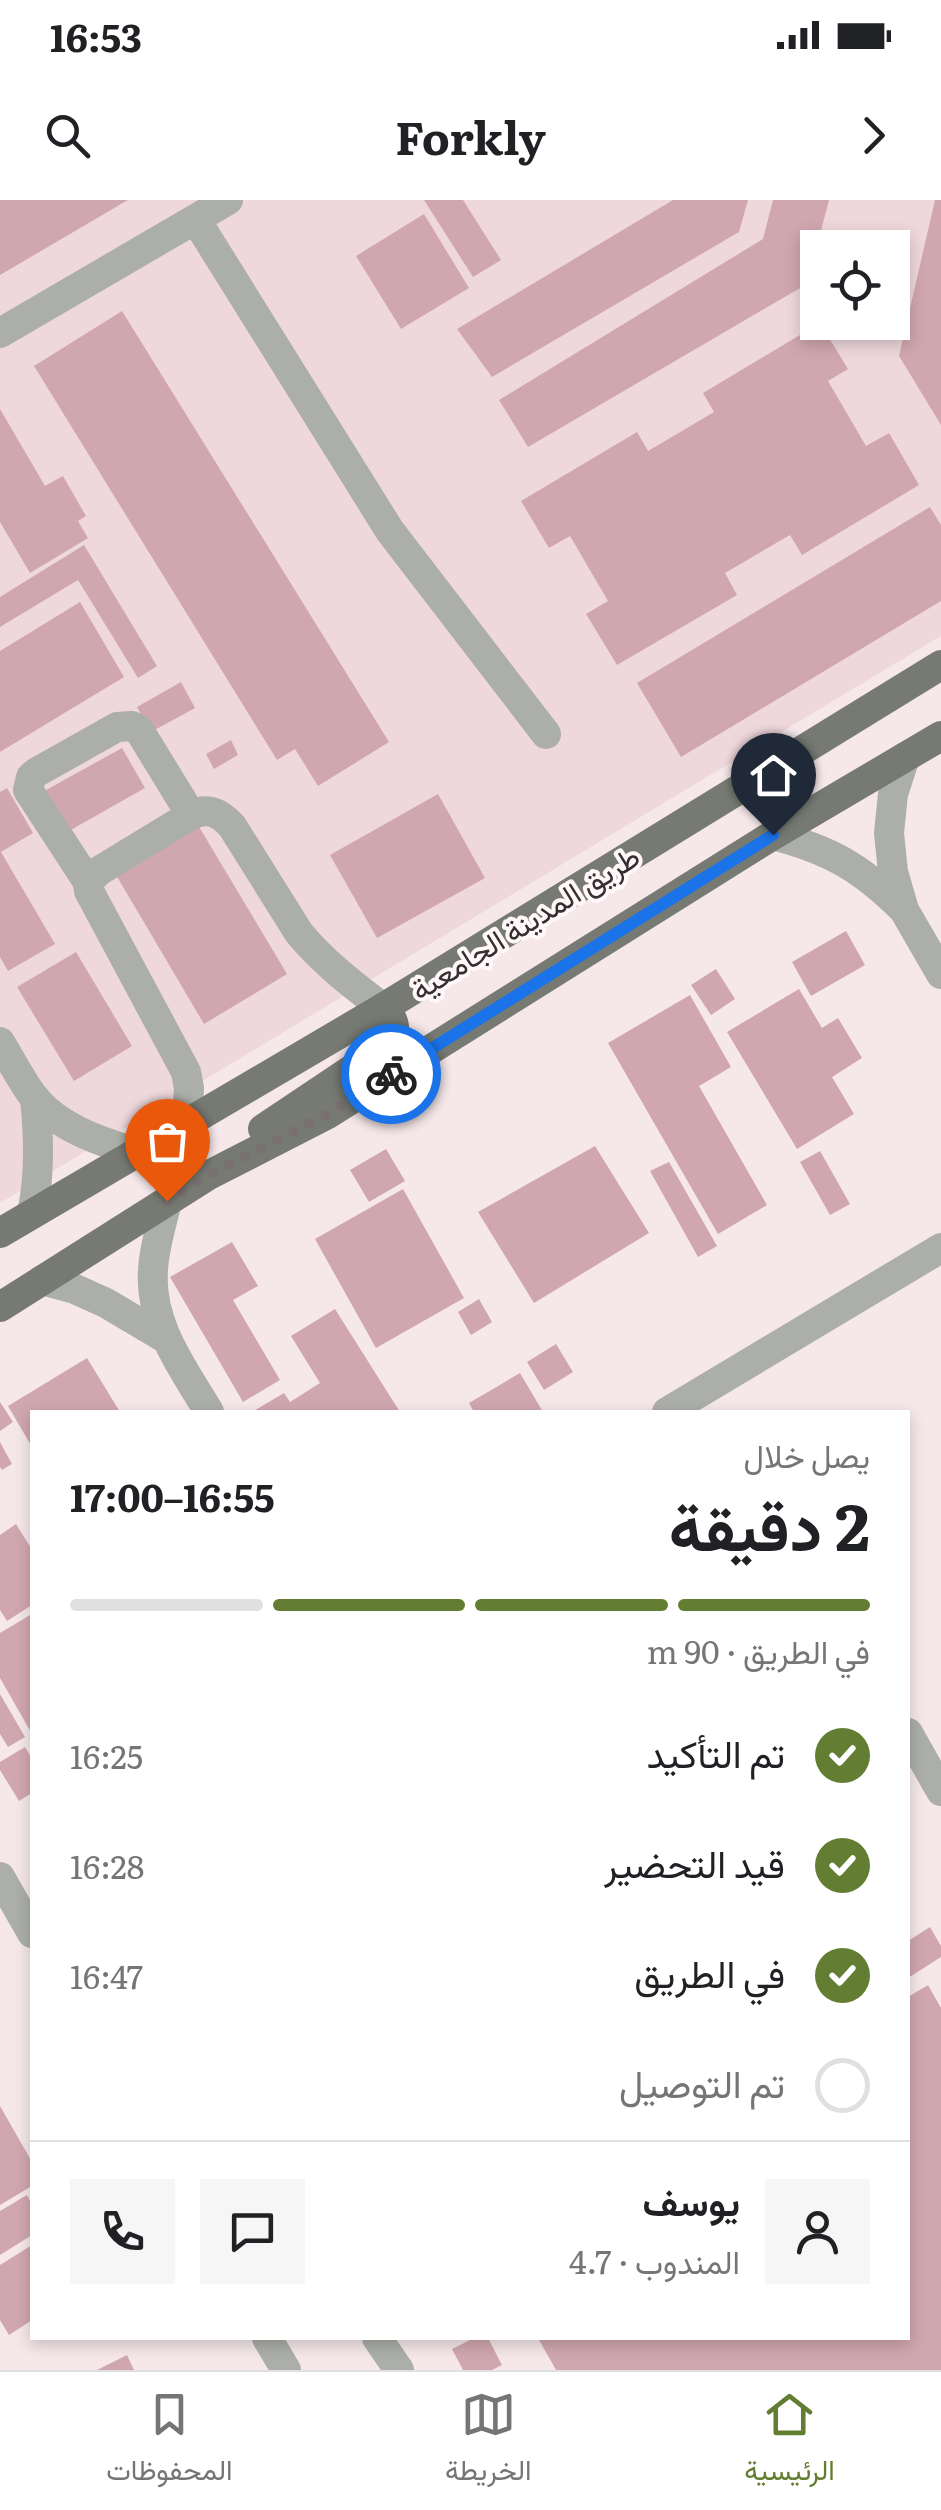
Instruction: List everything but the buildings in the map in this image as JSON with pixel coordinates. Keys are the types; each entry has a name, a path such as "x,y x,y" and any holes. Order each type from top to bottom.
{"main road":[{"name":"طريق المدينة الجامعية","path":"0,1234 384,1008 941,665"},
{"name":"طريق المدينة الجامعية","path":"0,1307 207,1176 326,1115 773,835 941,736"},
{"path":"207,1176 250,1137 386,1046 394,1038 395,1026 384,1008"}],"street":[{"path":"0,334 228,200"},
{"path":"196,220 390,530 546,734"},
{"path":"187,1122 186,1072 89,891 88,882 30,796 28,783 37,772 117,727 132,726 139,730 191,815"},
{"path":"905,756 892,794 892,872 904,910 941,974"},
{"path":"88,882 99,870 191,815 202,810 223,816 299,934 337,972 384,1008"},
{"path":"773,835 811,845 845,862 877,883 904,910"},
{"path":"0,1042 35,1098 57,1117 108,1144 136,1152"},
{"path":"32,1214 39,1157 35,1098"},
{"path":"167,1201 153,1270 154,1305 165,1338 208,1410"},
{"path":"674,1410 716,1400 941,1248"},
{"path":"42,1280 106,1302 165,1338"},
{"path":"910,1738 925,1778"},
{"path":"0,1877 30,1930"},
{"path":"378,2340 399,2370"}],"shaded area":[{"path":"0,200 941,200 941,636 0,1203"}],"way so far":[{"path":"167,1201 326,1115 391,1074"}],"route":[{"path":"391,1074 773,835"}]}
